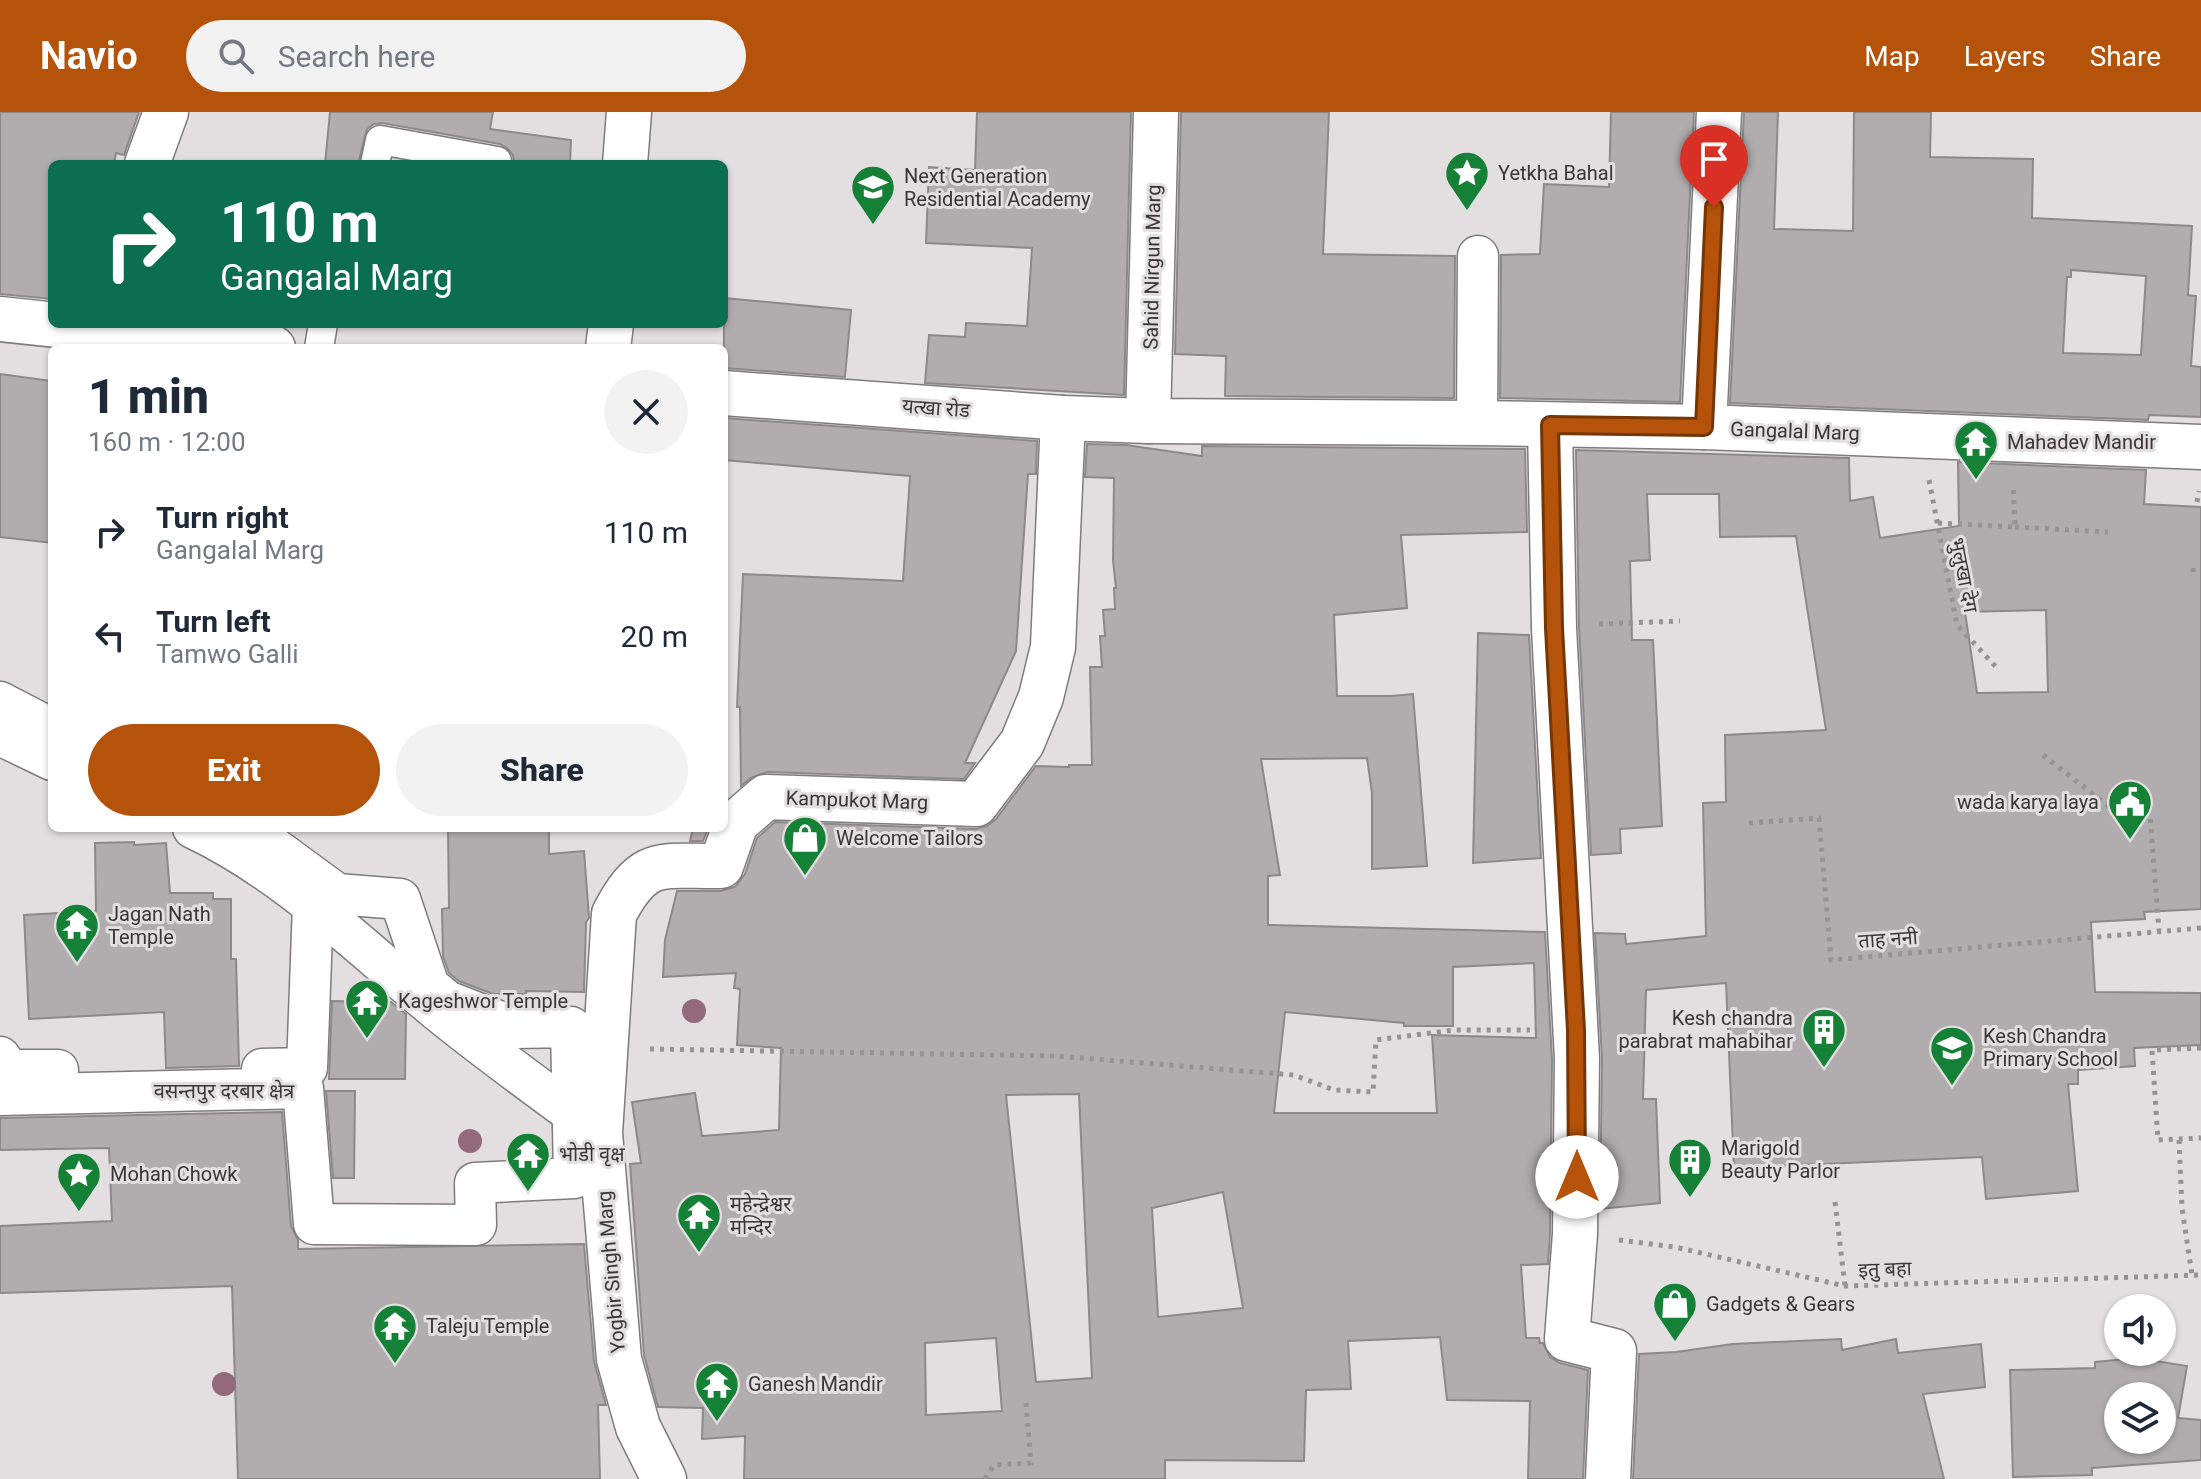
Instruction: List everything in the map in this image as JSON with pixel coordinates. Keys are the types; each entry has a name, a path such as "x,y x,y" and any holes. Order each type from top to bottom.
{"street":[{"path":"148,160 166,112"},
{"path":"625,160 629,112"},
{"name":"Sahid Nirgun Marg","path":"1148,421 1156,112"},
{"path":"1704,427 1719,112"},
{"path":"1477,423 1478,256"},
{"path":"0,319 48,323"},
{"path":"112,328 241,344"},
{"name":"यत्खा रोड","path":"728,393 1063,418 1148,421"},
{"name":"Kampukot Marg","path":"600,1133 614,914 629,887 653,867 721,866 736,823 766,797 976,804 1022,743 1041,697 1053,647 1063,418"},
{"name":"Gangalal Marg","path":"1148,421 1704,427 2201,447"},
{"path":"1550,425 1554,628 1576,1030 1575,1234 1567,1339 1614,1351 1608,1479"},
{"path":"0,702 48,727"},
{"path":"0,735 48,758"},
{"path":"202,832 232,846 313,905 484,1047 600,1133"},
{"name":"वसन्तपुर दरबार क्षेत्र","path":"0,1095 303,1088 314,1224 476,1225 475,1183 574,1178 571,1027 516,1028 447,1001 429,986 400,899 337,894 252,832"},
{"path":"0,1057 9,1070 307,1068 313,905"},
{"name":"Yogbir Singh Marg","path":"600,1133 619,1359 638,1427 664,1479"}],"lane":[{"path":"376,160 380,140 491,160"}],"path":[{"name":"भुलुखा देग","path":"1920,436 1957,625 1996,667"},
{"path":"2011,440 2015,527"},
{"name":"भुलुखा देग","path":"1938,523 2108,532"},
{"path":"2193,568 2194,576"},
{"path":"1554,628 1680,621"},
{"path":"2043,755 2112,809 2150,815 2159,930"},
{"name":"ताह ननी","path":"1749,823 1819,818 1831,960 2201,928"},
{"path":"605,1048 1055,1056 1294,1075 1334,1090 1373,1092 1376,1040 1455,1030 1576,1030"},
{"path":"2201,1048 2152,1050 2158,1140 2201,1138"},
{"path":"2179,1140 2182,1208 2192,1275"},
{"path":"1835,1202 1845,1286"},
{"name":"इतु बहा","path":"1575,1234 1675,1247 1845,1286 2201,1275"},
{"path":"985,1479 994,1465 1031,1463 1026,1403"}],"building":[{"path":"0,112 139,112 124,155 116,153 115,160 48,160 48,299 0,294"},
{"path":"330,112 493,112 490,129 571,140 570,160 514,160 513,155 500,144 382,123 367,129 359,160 325,160"},
{"path":"977,112 1131,112 1124,395 925,383 929,335 965,337 966,323 1027,326 1032,248 926,243 929,167 975,170"},
{"path":"1181,112 1329,112 1323,254 1455,256 1454,398 1225,396 1226,356 1175,354"},
{"path":"1611,112 1694,112 1680,402 1500,398 1501,255 1540,254 1544,184 1609,187"},
{"path":"1744,112 1778,112 1774,229 1853,231 1854,112 1931,112 1930,157 2033,159 2032,218 2192,226 2188,295 2196,296 2191,366 2201,367 2201,417 2149,415 2148,420 1730,403","holes":["2071,270 2146,276 2141,355 2063,353 2067,277 2071,277"]},
{"path":"728,298 851,310 845,377 728,368 728,344 724,344 724,328 728,328"},
{"path":"0,374 48,380 48,543 0,537"},
{"path":"728,418 1037,441 1036,474 1028,474 1016,651 965,763 975,763 964,779 767,772 741,786 740,707 737,707 743,574 903,581 910,476 728,460"},
{"path":"1087,444 1126,445 1202,456 1202,446 1525,449 1527,532 1401,535 1407,608 1334,615 1337,696 1413,694 1427,866 1372,869 1372,793 1367,758 1261,759 1280,875 1268,876 1268,925 1545,932 1552,1060 1550,1233 1548,1264 1521,1265 1526,1338 1539,1338 1550,1357 1560,1363 1588,1370 1583,1479 1528,1479 1530,1401 1447,1400 1440,1337 1348,1341 1351,1389 1306,1390 1304,1461 1165,1460 1165,1479 744,1479 745,1436 702,1439 703,1408 658,1407 644,1355 630,1164 641,1163 632,1102 695,1093 702,1136 779,1130 781,1048 737,1045 740,989 734,988 736,973 663,977 665,940 677,891 721,891 735,887 745,874 757,838 775,822 976,829 996,819 1036,766 1092,765 1090,667 1102,667 1100,636 1105,636 1103,610 1115,609 1114,478 1085,477","holes":["1534,963 1536,1038 1432,1035 1437,1113 1274,1113 1285,1012 1404,1023 1404,1026 1453,1026 1453,967","1079,1094 1092,1378 1036,1382 1006,1095","1223,1192 1243,1308 1158,1317 1152,1208","996,1338 1002,1411 926,1415 925,1343"]},
{"path":"1576,450 1849,458 1850,501 1873,497 1880,538 1959,526 1958,462 2146,470 2144,504 2201,507 2201,909 2144,912 2145,919 2091,922 2095,992 2201,993 2201,1045 2134,1048 2135,1066 2078,1070 2078,1084 2068,1084 2078,1191 1986,1199 1982,1157 1734,1168 1726,983 1646,990 1643,1099 1656,1099 1660,1203 1600,1209 1602,1059 1595,933 1625,934 1626,944 1706,936 1703,803 1726,802 1725,735 1826,730 1796,536 1720,537 1719,494 1647,494 1650,560 1630,561 1632,640 1653,640 1662,826 1620,829 1621,853 1591,855 1579,627","holes":["2046,610 2048,692 1977,693 1965,612"]},
{"path":"1478,633 1529,635 1541,858 1473,863"},
{"path":"448,832 549,832 549,854 584,851 589,918 586,922 584,992 493,994 459,981 449,973 443,956 442,909 449,908"},
{"path":"692,832 706,832 703,841 690,841"},
{"path":"134,842 134,845 166,843 170,893 213,893 213,899 231,899 231,959 236,959 239,1066 166,1068 164,1012 29,1019 24,915 96,911 95,843"},
{"name":"Kageshwor Temple","path":"332,1001 391,1002 406,1014 405,1079 329,1079"},
{"path":"326,1091 355,1091 354,1178 333,1178"},
{"name":"Taleju Temple","path":"282,1112 291,1226 298,1240 298,1249 584,1244 594,1361 606,1405 598,1405 600,1479 238,1479 232,1286 0,1293 0,1226 112,1221 109,1148 0,1150 0,1118"},
{"path":"1841,1339 1842,1350 1896,1339 1898,1353 1981,1344 1985,1387 1923,1394 1944,1479 1633,1479 1639,1354 1733,1344"},
{"path":"2104,1361 2104,1366 2187,1366 2178,1418 2201,1420 2201,1460 2092,1468 2092,1475 2013,1477 2010,1370 2095,1368 2095,1362"}],"place":[{"name":"Yetkha Bahal","path":"1467,212"},
{"name":"Next Generation Residential Academy","path":"873,226"},
{"name":"Mahadev Mandir","path":"1976,481"},
{"name":"wada karya laya","path":"2130,841"},
{"name":"Welcome Tailors","path":"805,877"},
{"name":"Jagan Nath Temple","path":"77,964"},
{"name":"Kageshwor Temple","path":"367,1040"},
{"name":"Kesh chandra parabrat mahabihar","path":"1824,1069"},
{"name":"Kesh Chandra Primary School","path":"1952,1087"},
{"name":"भोडी वृक्ष","path":"528,1193"},
{"name":"Marigold Beauty Parlor","path":"1690,1199"},
{"name":"Mohan Chowk","path":"79,1213"},
{"name":"महेन्द्रेश्वर मन्दिर","path":"699,1254"},
{"name":"Gadgets & Gears","path":"1675,1343"},
{"name":"Taleju Temple","path":"395,1365"},
{"name":"Ganesh Mandir","path":"717,1423"}],"route":[{"path":"1577,1177 1576,1030 1554,628 1550,425 1704,427 1714,207"}]}
